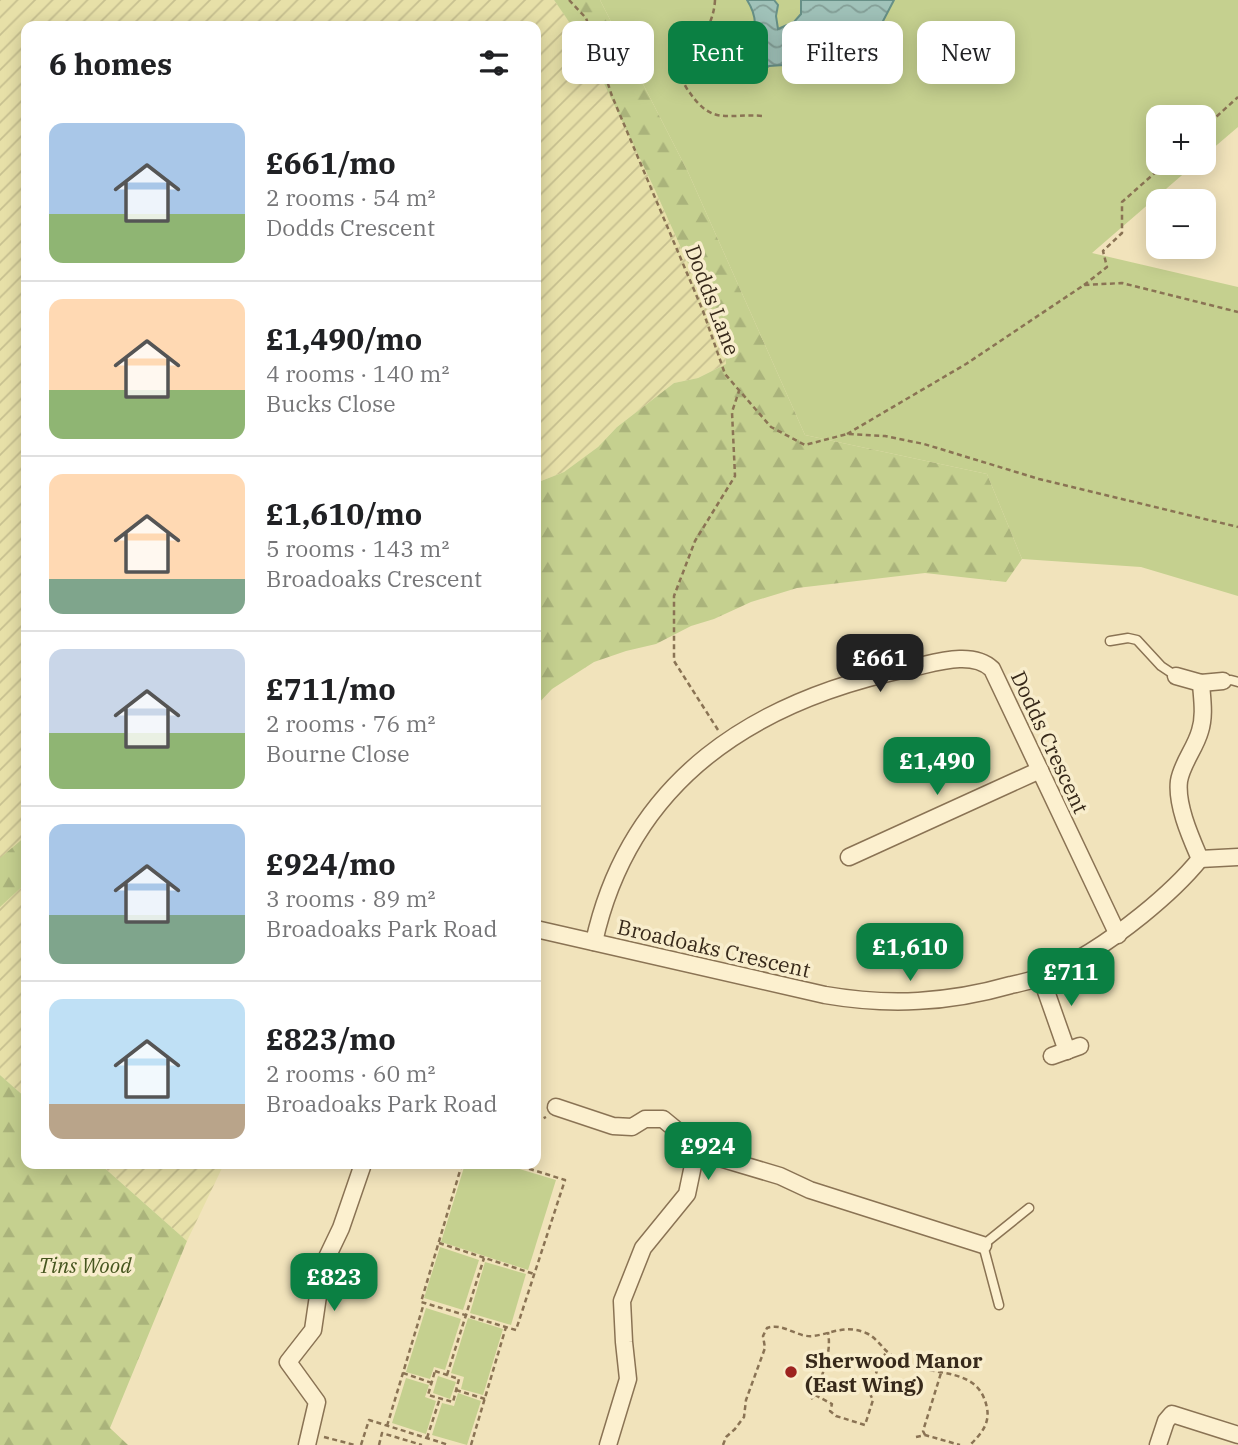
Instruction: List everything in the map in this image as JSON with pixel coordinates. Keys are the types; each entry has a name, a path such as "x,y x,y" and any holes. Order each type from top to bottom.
{"street":[{"name":"Dodds Crescent","path":"594,942 622,861 644,824 705,757 764,717 804,699 893,671 971,659 987,664 992,669 1118,934"},
{"path":"1176,676 1201,683 1231,681"},
{"path":"1201,683 1203,717 1200,732 1182,771 1179,788 1188,828 1200,859 1238,857"},
{"path":"849,857 1040,770"},
{"name":"Broadoaks Crescent","path":"541,930 853,1000 905,1002 962,998 1041,977 1082,957 1118,934 1156,904 1200,859"},
{"path":"1041,977 1066,1051"},
{"path":"556,1107 613,1126 632,1128 645,1119 663,1119 696,1151 769,1172 810,1191 983,1245"},
{"path":"608,1445 628,1379 622,1301 643,1248 687,1194 696,1151"},
{"path":"309,1439 317,1402 288,1362 313,1330 320,1272 341,1228 361,1169"},
{"path":"1158,1445 1166,1421 1172,1414 1238,1435"}],"lane":[{"path":"1110,641 1128,638 1137,640 1161,666 1176,676"},
{"path":"999,1305 983,1245 1029,1208"}],"path":[{"name":"Dodds Lane","path":"569,0 586,18 612,96 703,311 725,374 771,427 805,445 847,434 885,436 924,444 1039,479 1238,527"},
{"path":"715,0 715,13 683,69 682,78 699,106 707,112 724,117 743,114 763,116"},
{"path":"1216,117 1238,97"},
{"path":"847,434 966,364 1107,267 1103,251 1122,233 1122,202 1152,175"},
{"path":"1084,285 1122,283 1238,312"},
{"path":"725,742 674,661 674,596 695,541 735,476 732,412 739,390"},
{"path":"461,1169 421,1302 516,1330 565,1180 530,1169"},
{"path":"439,1243 534,1274"},
{"path":"447,1375 484,1258"},
{"path":"387,1426 424,1303"},
{"path":"723,1445 726,1437 744,1417 746,1400 765,1348 763,1336 767,1328 773,1326 812,1336 841,1329 865,1332 887,1351 907,1363 958,1375 974,1383 985,1401 988,1414 980,1436 971,1445"},
{"path":"471,1445 506,1327"},
{"path":"811,1399 815,1395 831,1345 828,1332"},
{"path":"815,1395 832,1404 830,1411 836,1416 865,1425 873,1400 870,1394 874,1379 887,1351"},
{"path":"435,1371 460,1379 453,1402 428,1395 432,1383 435,1371"},
{"path":"403,1373 432,1383"},
{"path":"925,1435 923,1430 941,1373"},
{"path":"456,1390 485,1398"},
{"path":"428,1438 440,1398"},
{"path":"361,1445 369,1420 449,1445"},
{"path":"379,1445 382,1433 422,1445"},
{"path":"916,1437 925,1435 960,1445"},
{"path":"309,1439 355,1445"}],"shaded area":[{"path":"0,0 554,0 569,21 562,21 562,84 605,84 724,344 726,364 698,378 674,383 617,427 598,447 564,472 541,481 541,21 21,21 21,1094 0,1075"},
{"path":"106,1169 222,1169 187,1241"}],"green space":[{"path":"554,0 600,0 611,21 568,21"},
{"path":"600,0 1238,0 1238,127 1216,146 1216,105 1146,105 1146,175 1182,175 1166,189 1146,189 1146,206 1092,253 1238,287 1238,596 1141,567 1022,559 987,474 805,435 688,172 643,84 654,84 654,21 611,21"},
{"path":"604,84 643,84 688,172 805,435 987,474 1022,559 1006,582 925,573 797,588 751,602 691,626 656,644 594,662 552,689 541,701 541,481 564,472 598,447 617,427 674,383 698,378 726,364 724,344"},
{"path":"21,840 21,888 0,907 0,858"},
{"name":"Tins Wood","path":"0,1075 21,1094 21,1169 106,1169 187,1241 110,1428 128,1445 0,1445"},
{"path":"463,1169 520,1169 556,1180 528,1270 441,1242"},
{"path":"440,1247 479,1260 463,1310 424,1298"},
{"path":"485,1262 526,1274 511,1325 470,1313"},
{"path":"426,1308 461,1319 445,1370 434,1367 430,1379 406,1372"},
{"path":"468,1318 503,1329 483,1395 461,1389 464,1377 451,1373"},
{"path":"438,1376 456,1382 450,1399 433,1393"},
{"path":"406,1378 429,1385 425,1397 436,1401 426,1434 392,1423"},
{"path":"458,1393 481,1401 467,1445 432,1435 442,1403 454,1406"}],"water":[{"path":"747,0 774,0 778,5 776,16 778,29 782,27 782,65 768,67 768,21 755,21"},
{"path":"801,0 894,0 883,21 795,21 801,14"}],"place":[{"name":"Sherwood Manor (East Wing)","path":"791,1372"}]}
